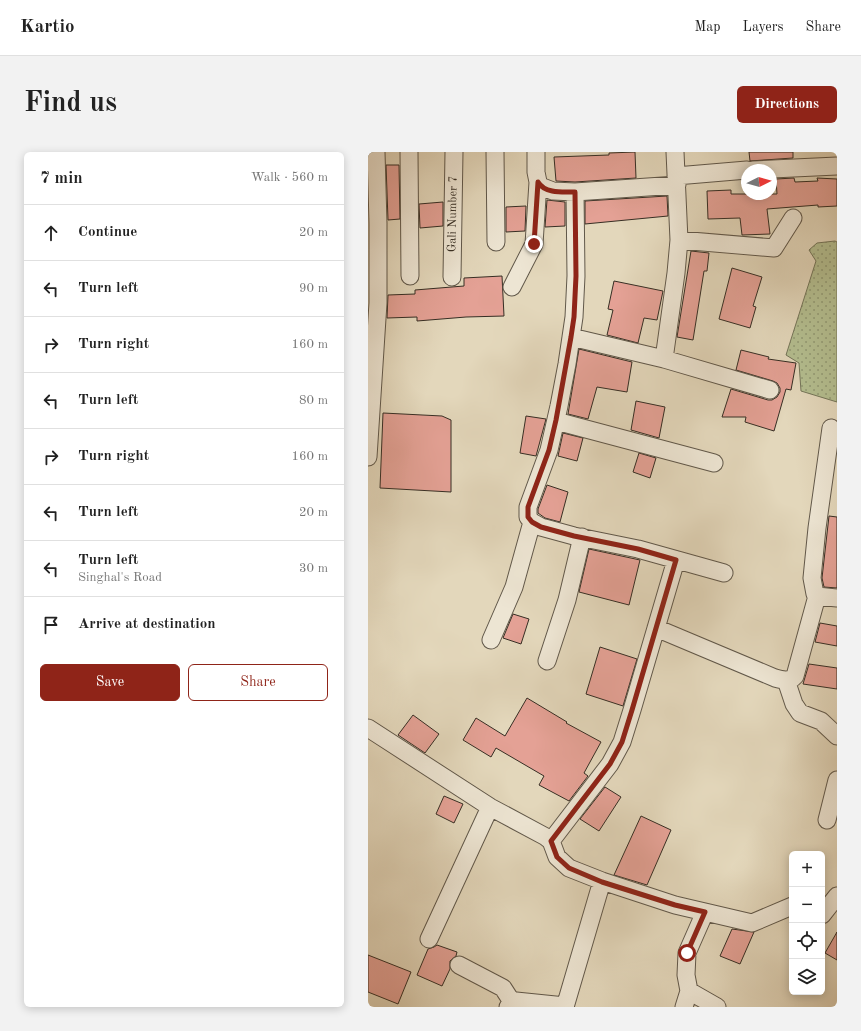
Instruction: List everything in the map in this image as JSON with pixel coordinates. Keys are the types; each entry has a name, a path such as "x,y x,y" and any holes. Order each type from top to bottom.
{"street":[{"path":"368,457 378,303 376,152"},
{"path":"409,152 410,276"},
{"name":"Gali Number 7","path":"452,277 454,152"},
{"path":"495,152 496,242"},
{"path":"512,287 534,244 538,182 536,172 536,152"},
{"path":"664,359 679,240 675,152"},
{"path":"777,165 798,160 837,166"},
{"path":"538,182 540,186 553,191 575,192 676,181 741,171"},
{"path":"575,192 576,276 574,317 556,420 549,450 528,507 528,517 532,522 541,527 582,538 638,549 724,573"},
{"path":"679,240 774,248 793,218"},
{"path":"571,337 664,359 770,390"},
{"path":"556,420 714,463"},
{"path":"656,628 775,678 786,680 792,679 796,676 817,596 815,594 812,578 817,528 831,428"},
{"path":"491,640 514,587 532,522"},
{"path":"547,661 567,600 582,538"},
{"path":"551,841 610,764 622,742 676,560"},
{"path":"817,596 837,598"},
{"path":"786,680 794,704 800,713 821,721 837,736"},
{"path":"368,728 490,807 551,841 557,857 569,868 602,882 675,905 752,923 789,907"},
{"path":"827,820 837,780"},
{"path":"429,940 490,807"},
{"path":"459,964 503,988 510,1004 565,1006 602,882"},
{"path":"825,894 837,890"},
{"path":"825,911 837,896"},
{"path":"684,1007 689,991 686,975 687,953 705,912"},
{"path":"689,991 717,1007"}],"green space":[{"path":"837,242 837,402 801,391 799,363 786,355 816,261 809,250 817,243"}],"building":[{"path":"635,152 636,178 575,182 556,181 554,157 609,155 609,153"},
{"path":"749,152 793,152 793,158 750,161"},
{"path":"386,165 399,165 400,219 388,220"},
{"path":"794,178 795,182 818,181 817,178 837,179 837,206 818,207 818,205 767,209 770,234 742,235 740,218 708,219 707,191 731,190 731,194 741,194 741,200 777,200 777,179"},
{"path":"667,196 668,216 585,224 585,201"},
{"path":"547,200 565,202 565,226 545,227"},
{"path":"443,202 443,226 420,228 419,204"},
{"path":"526,206 525,231 506,232 506,207"},
{"path":"691,251 709,253 707,271 704,271 693,340 677,337"},
{"path":"732,268 762,277 753,306 756,307 750,328 719,319"},
{"path":"502,276 504,316 417,321 417,317 387,318 388,295 415,294 415,290 464,286 464,278"},
{"path":"614,281 663,291 657,320 644,318 638,343 607,335 613,310 608,309"},
{"path":"579,349 632,362 627,392 597,387 588,419 568,414"},
{"path":"741,350 769,357 768,359 796,363 791,390 786,389 774,431 745,422 746,417 722,417 731,389 768,400 772,400 777,397 780,392 780,388 777,383 773,381 736,370"},
{"path":"636,401 665,407 659,438 631,430"},
{"path":"383,413 442,416 451,420 451,492 380,488"},
{"path":"526,416 546,419 536,456 520,453"},
{"path":"563,433 583,438 577,461 558,456"},
{"path":"639,453 656,458 650,478 633,472"},
{"path":"547,485 568,492 560,522 545,518 538,513 538,509"},
{"path":"829,516 837,517 837,588 824,587 822,578"},
{"path":"589,549 640,560 629,605 579,592"},
{"path":"513,614 529,619 521,644 503,638"},
{"path":"820,623 837,626 837,646 815,642"},
{"path":"600,647 637,659 623,706 586,694"},
{"path":"809,664 837,668 837,689 803,684"},
{"path":"527,698 567,722 566,723 601,742 584,773 588,776 569,801 539,785 544,776 496,748 491,757 463,740 476,718 505,736"},
{"path":"413,715 439,734 425,753 398,735"},
{"path":"605,787 621,797 599,831 580,819"},
{"path":"444,796 463,804 454,823 436,814"},
{"path":"641,816 671,830 647,885 614,875"},
{"path":"732,929 754,932 740,964 720,956"},
{"path":"837,932 837,960 825,953"},
{"path":"437,945 457,952 456,956 450,961 450,969 442,986 417,975 428,949"},
{"path":"368,955 411,972 398,1004 368,992"}],"route":[{"path":"534,244 538,182 540,186 556,192 575,192 576,276 574,317 560,406 549,450 528,507 528,517 532,522 541,527 574,536 638,549 676,560 622,742 610,764 551,841 557,857 569,868 602,882 675,905 705,912 687,953"}]}
